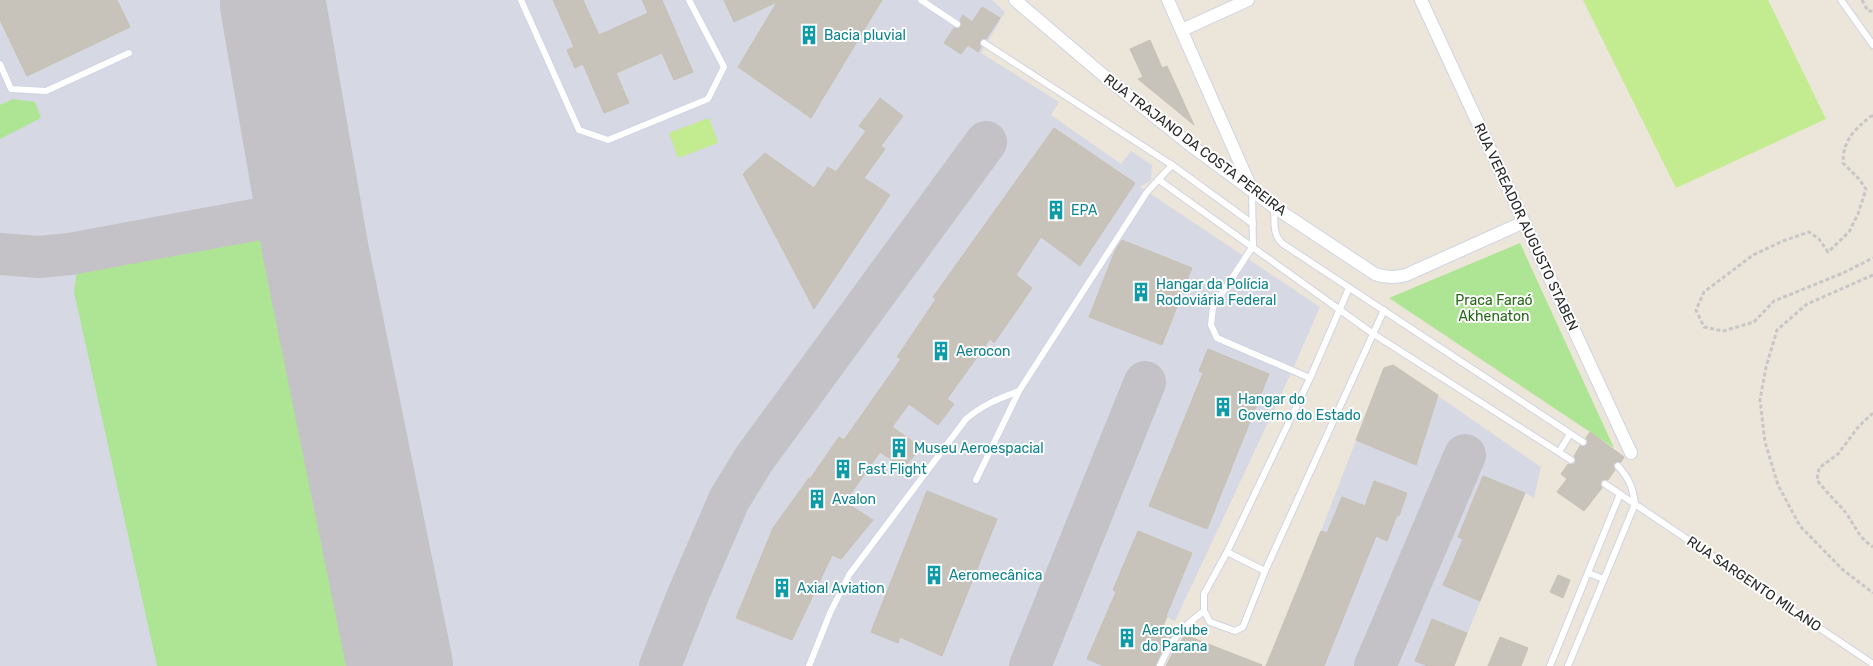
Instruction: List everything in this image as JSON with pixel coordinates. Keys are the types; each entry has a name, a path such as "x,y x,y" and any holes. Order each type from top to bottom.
{"street":[{"name":"RUA TRAJANO DA COSTA PEREIRA","path":"1015,0 1135,102 1274,207 1364,268 1385,277 1396,278 1524,222"},
{"path":"1168,0 1252,190"},
{"path":"1182,30 1248,0"},
{"name":"RUA VEREADOR AUGUSTO STABEN","path":"1421,0 1631,453"}],"lane":[{"path":"521,0 579,130 608,140 708,99 724,68 689,0"},
{"path":"921,0 957,24"},
{"path":"1842,0 1873,45"},
{"path":"984,43 1172,165 1253,224"},
{"path":"0,64 11,89 46,91 129,53"},
{"path":"976,480 1019,391 1147,192 1172,165"},
{"path":"1159,180 1372,333 1571,460"},
{"path":"1252,190 1253,246 1213,306 1211,325 1217,338 1310,378"},
{"path":"1274,207 1275,234 1278,240 1583,442"},
{"path":"1349,288 1310,378 1227,552 1204,594 1204,611 1210,622 1236,631 1243,627 1266,571 1384,310"},
{"path":"809,666 830,613 849,575 966,419 990,402 1019,391"},
{"path":"1559,452 1570,434"},
{"path":"1568,666 1635,504 1634,490 1628,478 1618,466"},
{"name":"RUA SARGENTO MILANO","path":"1605,484 1873,664"},
{"path":"1553,665 1620,494"},
{"path":"1227,552 1266,571"},
{"path":"1588,573 1604,579"},
{"path":"1160,666 1171,642 1187,623 1204,611"}],"path":[{"path":"1862,0 1868,11 1873,11"},
{"path":"1873,116 1855,130 1843,150 1842,163 1860,179 1866,189 1858,214 1849,232 1828,252 1819,239 1810,232 1783,241 1753,255 1704,292 1696,310 1704,327 1723,330 1754,322 1774,301 1844,273 1873,258"},
{"path":"1873,275 1807,304 1777,330 1766,368 1760,400 1765,442 1778,485 1800,526 1842,569 1873,593"},
{"path":"1873,414 1859,426 1838,454 1819,468 1817,480 1846,513 1863,541 1873,547"}],"shaded area":[{"path":"0,0 992,0 1005,12 981,53 1059,102 1051,115 1121,164 1131,151 1152,165 1151,180 1140,187 1320,307 1175,621 1167,617 1147,666 0,666"},
{"path":"1393,365 1541,467 1534,498 1525,493 1454,666 1266,666 1384,368"}],"green space":[{"path":"1583,0 1768,0 1826,119 1676,188"},
{"path":"13,99 35,102 41,118 0,139 0,105"},
{"path":"709,118 718,143 678,158 669,133"},
{"path":"263,225 281,232 366,666 157,666 74,292 77,269"},
{"name":"Praca Faraó Akhenaton","path":"1520,243 1614,448 1389,298"}],"building":[{"path":"0,0 117,0 130,27 27,76 0,20"},
{"path":"553,0 583,0 599,35 648,13 642,0 662,0 693,72 674,80 662,53 616,73 629,103 604,113 583,64 575,68 567,50 574,47"},
{"name":"Bacia pluvial","path":"724,0 882,0 811,118 738,67 777,2 734,22"},
{"path":"982,7 1000,18 986,39 980,40 981,47 978,52 968,45 961,54 944,43 954,28 959,29 961,26 960,20 963,15 972,22"},
{"path":"1150,40 1162,68 1167,66 1194,125 1138,79 1143,77 1130,49"},
{"path":"880,98 903,116 881,146 885,149 864,178 890,195 814,309 743,174 765,153 814,188 828,167 836,172 866,131 859,126"},
{"path":"1054,128 1135,183 1080,266 1041,237 1016,275 1032,288 994,343 990,339 947,399 954,404 938,425 909,404 892,427 921,447 904,468 880,452 845,502 873,520 841,559 832,555 792,640 736,618 773,528 839,437 844,440 901,359 897,357 936,299 933,297"},
{"name":"Hangar da Polícia Rodoviária Federal","path":"1122,240 1192,268 1162,345 1089,317 1115,251"},
{"path":"1208,349 1269,374 1207,529 1149,506 1203,373 1199,371"},
{"path":"1393,365 1438,395 1416,465 1356,440 1384,368"},
{"path":"1590,432 1624,457 1621,462 1614,463 1615,470 1608,480 1601,481 1602,488 1584,511 1557,492 1567,479 1561,474 1568,464 1575,463 1574,456 1580,446 1587,445 1586,438"},
{"path":"1483,476 1525,493 1480,601 1443,585 1463,539 1458,537"},
{"path":"1374,481 1407,493 1387,541 1376,536 1324,666 1266,666 1321,531 1327,533 1342,497 1365,506"},
{"name":"Aeromecânica","path":"927,491 997,519 942,656 900,637 898,643 871,632"},
{"path":"1138,531 1192,553 1163,626 1175,631 1164,647 1155,666 1104,666 1087,659 1116,592 1113,590"},
{"path":"1558,575 1570,580 1563,598 1550,592"},
{"path":"1432,619 1467,633 1454,666 1428,666 1415,661"},
{"name":"Aeroclube do Parana","path":"1185,635 1262,665 1166,666"},
{"path":"1500,637 1528,648 1521,666 1488,666"}],"taxiway":[{"path":"660,666 729,500 754,459 986,142"},
{"path":"0,254 39,257 70,254 259,219 286,224 298,232 316,253"},
{"path":"1030,666 1145,382"},
{"path":"1375,666 1465,455"},
{"path":"399,660 402,666"}],"runway":[{"path":"273,5 316,253 400,666"}],"place":[{"name":"Bacia pluvial","path":"809,35"},
{"name":"EPA","path":"1056,210"},
{"name":"Hangar da Polícia Rodoviária Federal","path":"1141,292"},
{"name":"Aerocon","path":"941,351"},
{"name":"Hangar do Governo do Estado","path":"1223,407"},
{"name":"Museu Aeroespacial","path":"899,448"},
{"name":"Fast Flight","path":"843,469"},
{"name":"Avalon","path":"817,499"},
{"name":"Aeromecânica","path":"934,575"},
{"name":"Axial Aviation","path":"782,588"},
{"name":"Aeroclube do Parana","path":"1127,638"}]}
